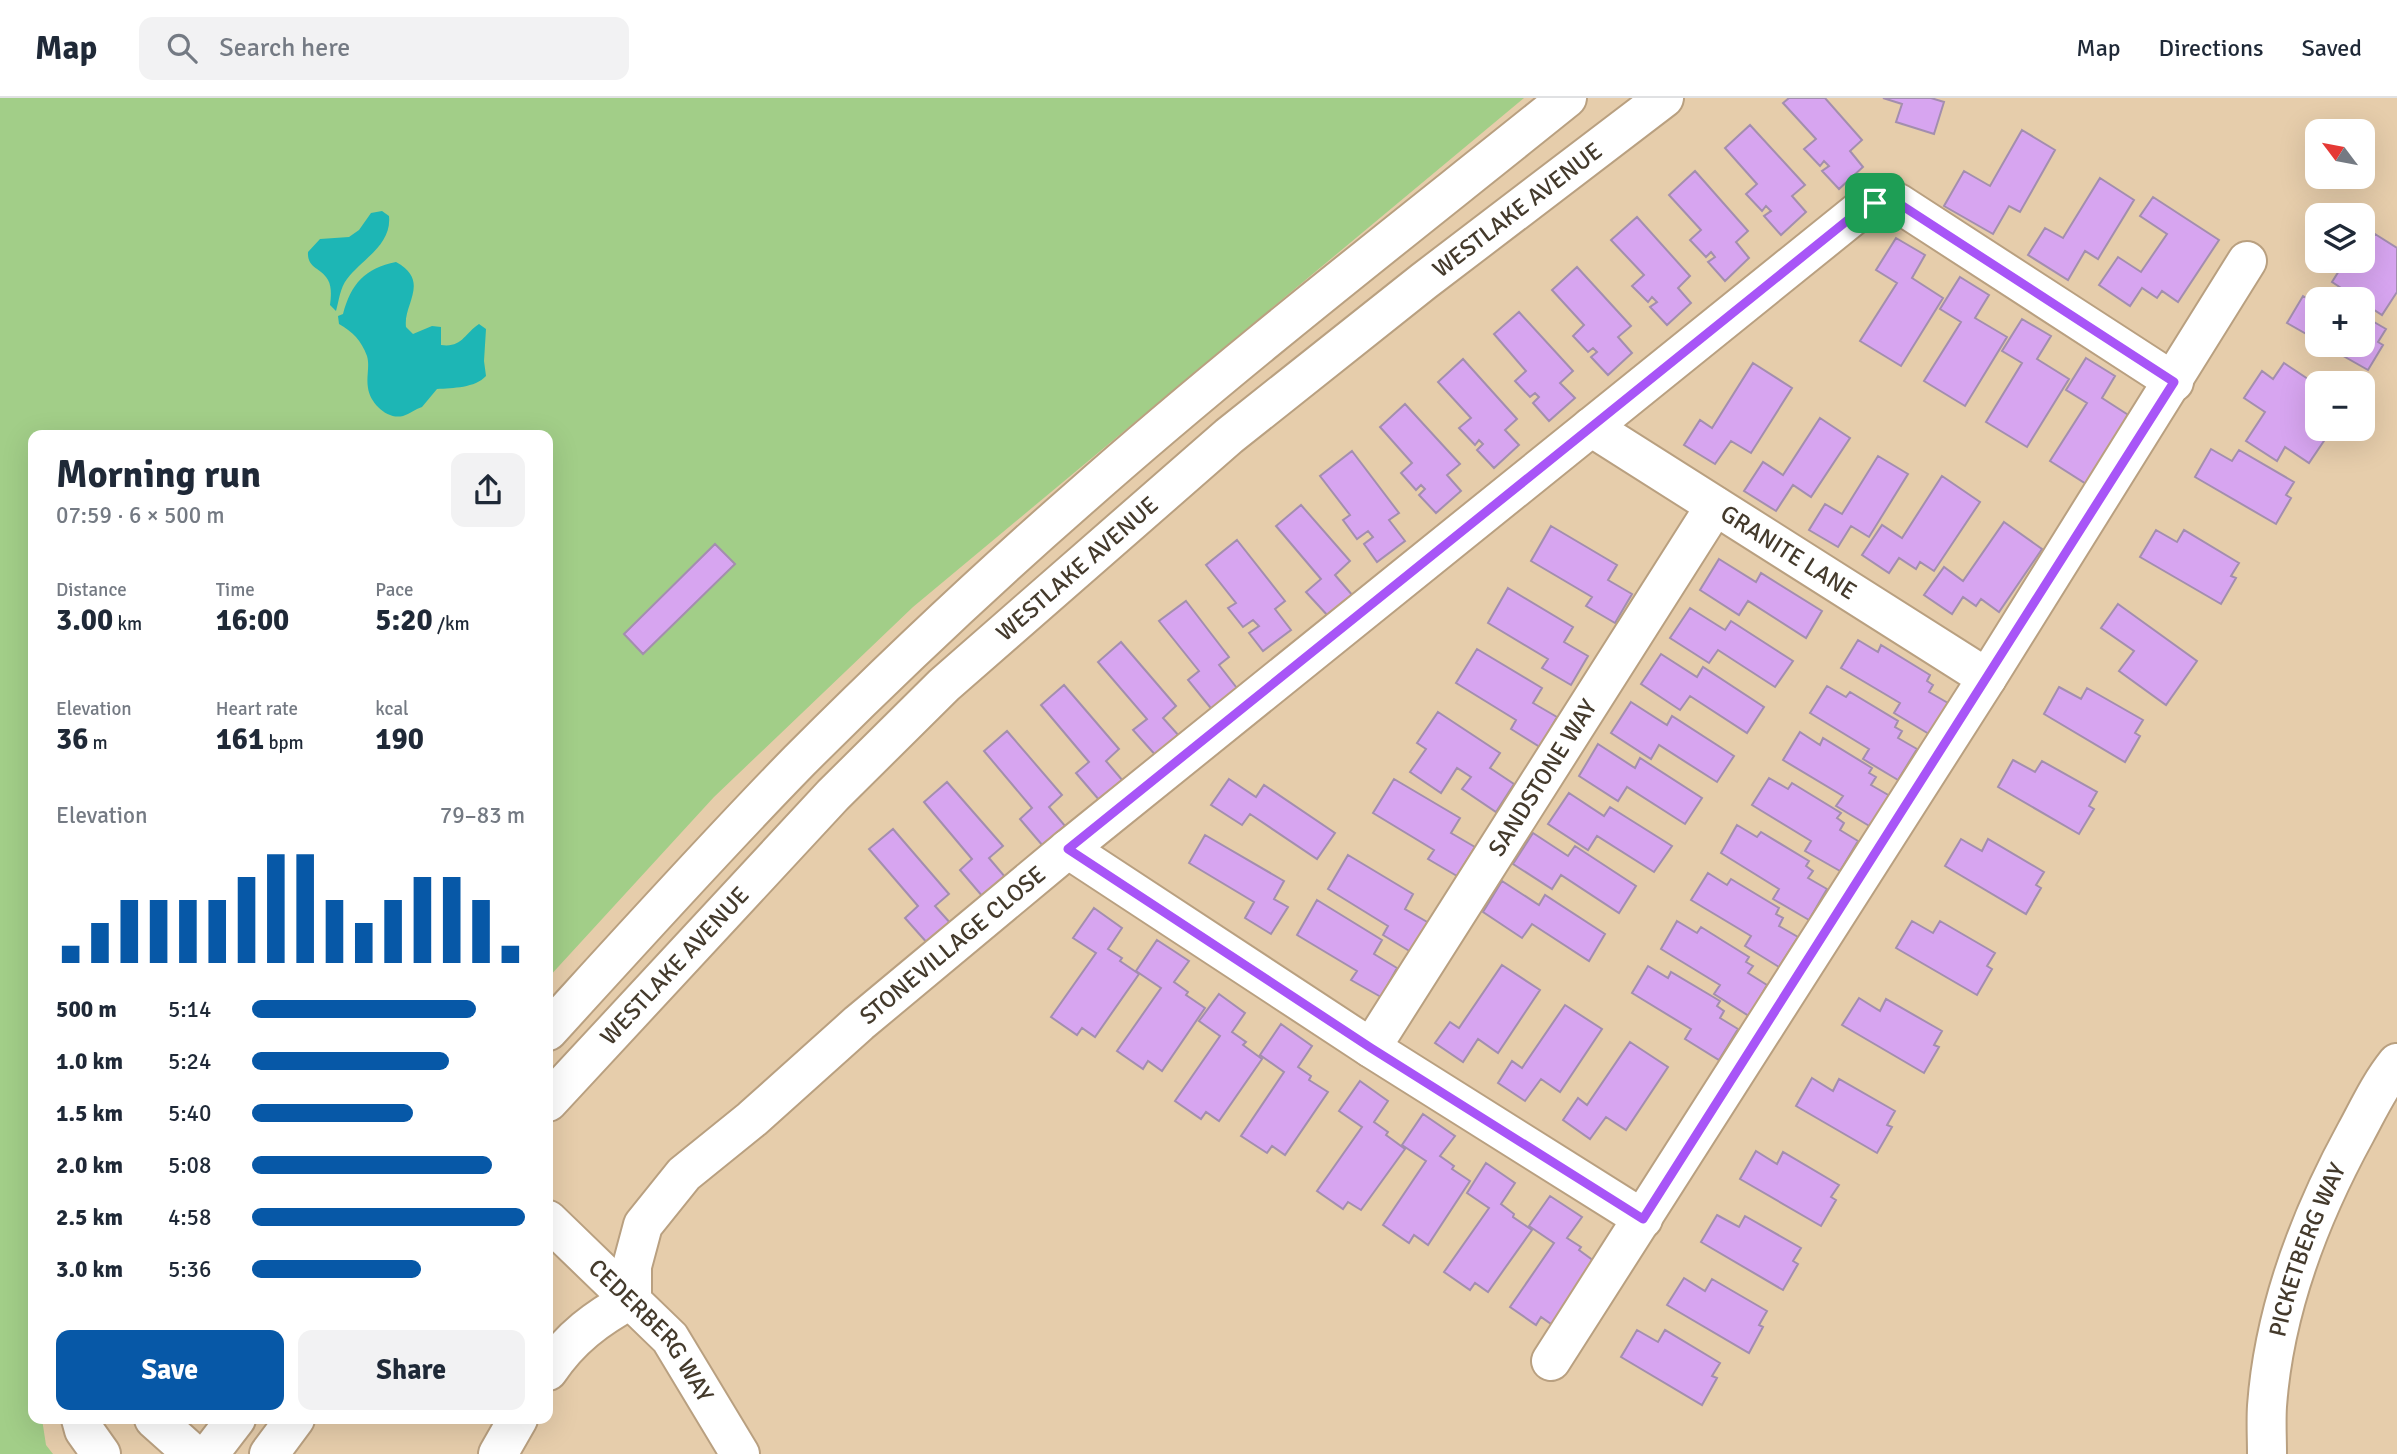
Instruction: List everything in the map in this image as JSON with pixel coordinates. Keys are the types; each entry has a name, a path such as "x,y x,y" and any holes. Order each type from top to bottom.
{"street":[{"name":"WESTLAKE AVENUE","path":"553,1025 662,905 800,761 941,624 1212,382 1567,98"},
{"name":"WESTLAKE AVENUE","path":"553,1097 833,795 944,685 1229,436 1424,281 1664,98"},
{"name":"STONEVILLAGE CLOSE","path":"632,1299 632,1266 643,1225 684,1174 752,1119 859,1023 1068,849 1864,207 1887,201 1898,203 2174,382"},
{"path":"1551,1361 1987,678 2247,261"},
{"name":"GRANITE LANE","path":"1591,428 1987,678"},
{"name":"SANDSTONE WAY","path":"1371,1048 1715,506"},
{"path":"1068,849 1371,1048 1643,1219"},
{"name":"PICKETBERG WAY","path":"2267,1454 2267,1407 2274,1350 2293,1277 2329,1181 2385,1079 2397,1063"},
{"name":"CEDERBERG WAY","path":"553,1225 670,1338 740,1454"},
{"path":"553,1364 569,1342 585,1327 632,1299"},
{"path":"82,1424 101,1454"},
{"path":"160,1424 193,1454"},
{"path":"209,1454 232,1424"},
{"path":"269,1454 291,1424"},
{"path":"498,1454 515,1424"}],"green space":[{"path":"0,98 1524,98 913,607 714,797 553,973 553,430 28,430 28,1424 43,1424 46,1445 53,1454 0,1454"}],"water":[{"path":"382,211 389,216 386,235 345,283 336,311 330,305 331,289 328,280 312,265 308,252 320,239 349,237 359,230 371,213"},
{"path":"396,262 406,269 414,285 406,318 406,327 413,334 432,326 441,327 441,345 448,345 458,342 479,324 486,329 486,376 470,385 437,389 422,407 397,417 380,409 369,394 367,356 356,337 339,324 338,316 343,314 350,294 361,279 376,268"}],"building":[{"path":"1789,98 1825,98 1862,140 1850,151 1863,167 1839,189 1822,171 1829,166 1824,161 1820,166 1804,149 1816,139 1783,103"},
{"path":"1883,98 1931,98 1944,102 1934,134 1896,122 1902,104"},
{"path":"1750,125 1805,185 1792,196 1806,212 1781,235 1764,216 1771,211 1766,206 1762,211 1746,194 1757,184 1725,148"},
{"path":"2022,130 2055,150 2020,212 2009,206 1993,234 1944,206 1964,171 1990,186"},
{"path":"1695,171 1748,231 1736,242 1749,258 1725,281 1708,262 1715,257 1711,252 1706,257 1690,240 1701,230 1669,195"},
{"path":"2100,178 2134,200 2098,259 2085,251 2068,280 2028,255 2045,228 2063,238"},
{"path":"2153,197 2219,240 2178,302 2162,291 2157,298 2142,288 2130,306 2099,285 2118,257 2141,272 2167,234 2140,216"},
{"path":"1637,217 1690,276 1678,288 1691,303 1667,325 1650,307 1657,302 1652,297 1648,302 1632,286 1644,275 1611,240"},
{"path":"2375,234 2397,248 2397,292 2382,315 2375,310 2375,287 2340,287 2332,282 2338,273 2375,273"},
{"path":"1896,238 1925,255 1912,278 1943,298 1901,366 1860,341 1897,283 1876,270"},
{"path":"1577,267 1631,326 1618,337 1632,353 1608,375 1591,357 1597,352 1593,348 1588,352 1573,336 1584,325 1552,290"},
{"path":"1960,277 1989,295 1975,318 2007,337 1965,406 1924,381 1961,322 1940,309"},
{"path":"2303,296 2305,297 2305,333 2287,323"},
{"path":"1519,312 1573,371 1560,383 1575,398 1549,421 1533,403 1539,397 1535,393 1530,397 1515,381 1526,371 1494,334"},
{"path":"2022,319 2051,336 2037,359 2069,379 2027,447 1986,422 2022,363 2002,351"},
{"path":"2375,323 2386,329 2378,342 2383,345 2368,370 2345,357 2375,357"},
{"path":"2086,358 2115,376 2102,398 2133,418 2091,487 2050,461 2087,403 2066,390"},
{"path":"1463,359 1517,419 1505,430 1519,445 1494,468 1477,450 1483,444 1479,440 1475,445 1459,428 1471,418 1438,382"},
{"path":"1753,363 1792,388 1751,453 1731,441 1715,464 1684,445 1700,420 1712,428"},
{"path":"2284,363 2305,377 2305,441 2324,441 2309,463 2285,447 2277,461 2246,441 2265,412 2244,398 2262,371 2273,379"},
{"path":"1405,404 1460,464 1447,475 1461,491 1436,513 1419,495 1425,489 1421,485 1416,490 1401,473 1412,463 1380,427"},
{"path":"1820,418 1850,438 1811,497 1793,485 1776,511 1744,491 1763,462 1783,475"},
{"path":"2211,449 2232,461 2239,450 2294,482 2286,495 2291,498 2276,524 2195,477"},
{"path":"1352,451 1399,513 1389,520 1405,541 1377,562 1364,544 1373,537 1368,531 1357,539 1343,520 1350,515 1320,476"},
{"path":"1878,456 1908,474 1869,537 1851,526 1838,547 1809,530 1825,504 1842,514"},
{"path":"1942,476 1980,502 1934,571 1920,562 1916,569 1899,558 1889,573 1862,555 1882,525 1902,538"},
{"path":"1301,505 1350,561 1335,575 1353,596 1329,617 1306,592 1321,579 1276,526"},
{"path":"2004,522 2042,549 1999,612 1981,599 1976,606 1963,597 1952,614 1924,595 1944,567 1963,581"},
{"path":"1551,526 1617,565 1608,580 1632,594 1615,623 1586,606 1592,597 1531,561"},
{"path":"2156,530 2177,542 2184,530 2239,563 2231,576 2236,578 2221,604 2140,557"},
{"path":"1237,540 1285,601 1275,609 1291,630 1263,651 1249,633 1259,626 1253,620 1243,627 1228,608 1236,603 1206,565"},
{"path":"715,544 735,564 643,654 624,634"},
{"path":"1719,559 1756,582 1761,573 1822,611 1806,638 1748,601 1739,615 1700,590"},
{"path":"1508,588 1573,627 1564,642 1588,656 1571,685 1542,668 1548,659 1488,623"},
{"path":"1186,601 1229,657 1219,665 1240,692 1214,712 1188,680 1199,671 1159,621"},
{"path":"2118,604 2197,661 2166,705 2119,671 2134,651 2101,628"},
{"path":"1690,608 1725,630 1731,621 1793,661 1775,687 1718,650 1709,663 1670,638"},
{"path":"1858,640 1878,652 1881,645 1930,675 1927,681 1933,685 1929,692 1948,703 1929,734 1894,713 1900,703 1841,668"},
{"path":"1121,642 1176,706 1163,718 1180,737 1158,758 1133,730 1147,719 1098,662"},
{"path":"1477,649 1542,688 1533,703 1557,717 1540,747 1511,729 1516,720 1456,683"},
{"path":"1661,654 1697,677 1703,667 1764,707 1747,733 1690,696 1680,710 1641,684"},
{"path":"1064,685 1119,749 1106,761 1123,781 1100,801 1076,773 1089,762 1041,705"},
{"path":"1827,686 1846,697 1850,692 1898,721 1895,727 1902,731 1898,738 1917,749 1898,780 1863,759 1869,749 1810,713"},
{"path":"2059,687 2081,699 2087,688 2143,720 2135,733 2140,736 2125,762 2044,714"},
{"path":"1631,702 1667,725 1672,716 1734,756 1717,782 1659,745 1651,759 1611,733"},
{"path":"1438,712 1500,753 1490,768 1514,784 1496,812 1462,789 1471,777 1457,768 1441,793 1410,772 1426,749 1417,743"},
{"path":"1007,731 1062,795 1049,807 1066,827 1043,846 1020,819 1032,808 984,751"},
{"path":"1800,732 1820,745 1823,738 1872,768 1869,773 1876,777 1871,785 1890,796 1871,827 1836,806 1843,796 1783,760"},
{"path":"1598,744 1635,768 1640,758 1702,798 1685,824 1627,787 1618,801 1579,776"},
{"path":"2013,760 2035,772 2042,761 2097,792 2089,806 2094,809 2079,834 1998,787"},
{"path":"1769,778 1788,789 1792,783 1841,813 1837,818 1844,823 1840,830 1858,841 1840,871 1805,851 1811,841 1752,805"},
{"path":"1229,779 1256,797 1264,785 1335,833 1317,859 1250,814 1242,825 1211,805"},
{"path":"1394,779 1460,818 1451,833 1475,847 1457,876 1428,859 1434,850 1373,813"},
{"path":"947,782 1003,846 989,858 1006,878 983,897 960,870 972,859 924,802"},
{"path":"1569,793 1604,816 1610,807 1672,846 1654,872 1597,836 1588,850 1548,824"},
{"path":"1737,825 1757,837 1761,832 1809,861 1806,866 1813,871 1808,878 1827,889 1809,920 1773,899 1779,889 1721,853"},
{"path":"893,829 949,894 935,906 952,925 929,945 905,918 918,906 869,849"},
{"path":"1533,833 1568,856 1575,846 1636,886 1619,913 1561,875 1552,889 1513,864"},
{"path":"1205,835 1284,881 1274,899 1288,907 1271,934 1245,918 1254,902 1189,863"},
{"path":"1961,839 1982,851 1988,839 2044,872 2036,885 2041,888 2026,914 1945,866"},
{"path":"1348,855 1413,894 1405,909 1429,923 1411,952 1383,935 1388,926 1328,889"},
{"path":"1708,873 1727,885 1731,879 1779,908 1776,914 1783,918 1779,926 1798,937 1779,967 1745,946 1751,936 1691,900"},
{"path":"1502,881 1539,905 1545,895 1605,934 1589,961 1532,924 1522,938 1483,912"},
{"path":"1317,900 1382,940 1374,954 1397,968 1381,997 1351,980 1357,971 1297,935"},
{"path":"1094,908 1122,928 1108,949 1139,974 1095,1037 1082,1028 1077,1035 1051,1017 1096,953 1073,938"},
{"path":"1677,921 1697,933 1701,927 1749,957 1746,962 1753,966 1748,973 1767,985 1749,1016 1714,994 1720,985 1661,949"},
{"path":"1912,921 1933,933 1940,921 1995,953 1987,966 1992,969 1977,995 1896,948"},
{"path":"1157,940 1189,961 1174,982 1188,992 1186,995 1205,1008 1162,1071 1148,1061 1143,1069 1117,1051 1161,988 1136,971"},
{"path":"1502,965 1540,990 1498,1053 1478,1039 1463,1062 1435,1043 1450,1022 1459,1028"},
{"path":"1648,966 1668,978 1671,972 1720,1001 1717,1006 1724,1011 1720,1018 1738,1029 1719,1060 1685,1039 1691,1029 1632,993"},
{"path":"1219,994 1245,1013 1232,1032 1246,1042 1243,1045 1262,1059 1219,1121 1206,1112 1201,1119 1175,1101 1220,1036 1199,1021"},
{"path":"1859,998 1880,1011 1886,999 1942,1031 1934,1045 1939,1047 1924,1073 1842,1025"},
{"path":"1565,1005 1602,1029 1560,1092 1541,1079 1525,1101 1498,1083 1512,1061 1522,1068"},
{"path":"1281,1024 1312,1046 1298,1067 1311,1076 1309,1080 1328,1092 1285,1155 1272,1146 1267,1153 1241,1136 1284,1072 1260,1055"},
{"path":"1630,1042 1668,1067 1626,1130 1606,1117 1590,1139 1563,1120 1578,1098 1587,1105"},
{"path":"1812,1078 1833,1091 1839,1079 1895,1111 1887,1125 1892,1127 1877,1153 1796,1106"},
{"path":"1360,1081 1388,1101 1374,1122 1405,1149 1361,1210 1348,1202 1343,1209 1317,1191 1362,1127 1339,1111"},
{"path":"1423,1114 1455,1136 1440,1156 1454,1166 1452,1169 1470,1181 1428,1245 1414,1235 1409,1243 1383,1225 1426,1161 1402,1145"},
{"path":"1756,1151 1777,1164 1783,1152 1839,1185 1831,1197 1836,1200 1821,1226 1740,1179"},
{"path":"1486,1163 1515,1183 1501,1204 1514,1214 1513,1217 1532,1230 1488,1292 1475,1283 1470,1290 1444,1272 1489,1208 1467,1193"},
{"path":"1550,1196 1582,1217 1567,1238 1581,1247 1579,1250 1598,1264 1554,1326 1541,1317 1536,1325 1510,1307 1554,1243 1529,1226"},
{"path":"1717,1215 1739,1227 1745,1216 1801,1248 1793,1261 1798,1264 1783,1290 1701,1242"},
{"path":"1684,1278 1705,1291 1712,1279 1767,1311 1759,1325 1763,1327 1749,1353 1667,1305"},
{"path":"1637,1330 1658,1342 1665,1330 1720,1363 1712,1376 1717,1378 1702,1405 1621,1357"}],"route":[{"path":"1875,203 1898,203 2174,382 1643,1219 1371,1048 1068,849 1864,207 1875,203"}]}
